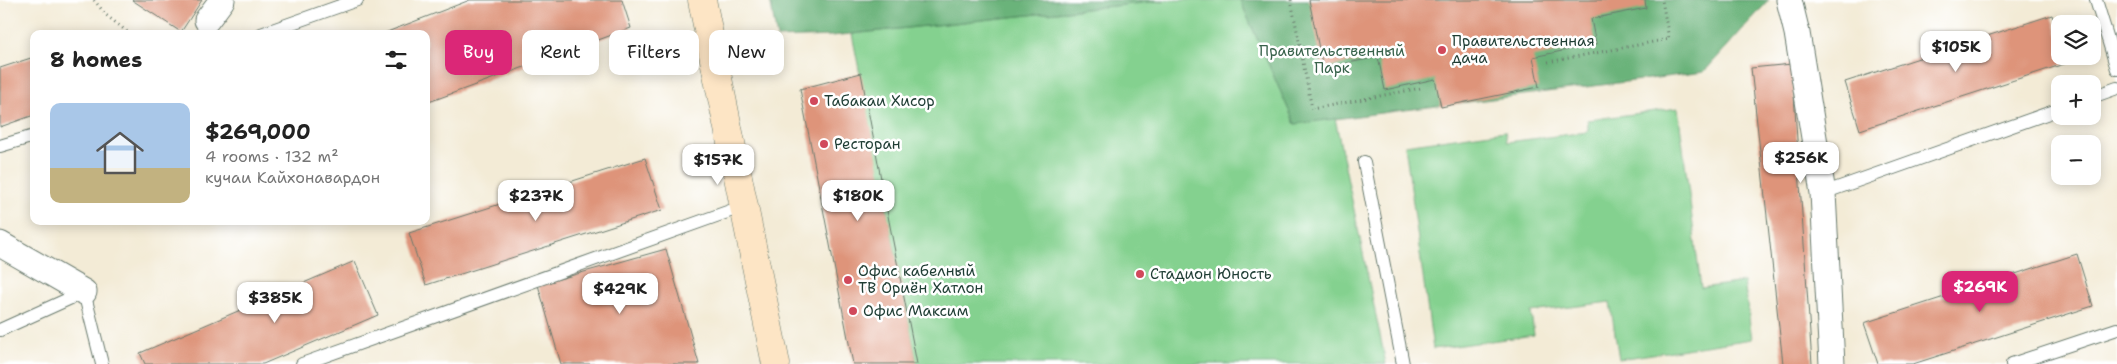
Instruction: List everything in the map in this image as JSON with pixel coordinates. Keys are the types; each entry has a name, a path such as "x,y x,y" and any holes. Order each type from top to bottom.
{"street":[{"path":"207,20 222,0"},
{"path":"702,0 776,364"},
{"path":"1789,0 1797,33 1823,192 1832,364"},
{"path":"0,244 84,292"}],"lane":[{"path":"272,30 357,0"},
{"path":"2096,0 2117,69"},
{"path":"2101,94 2117,88"},
{"path":"1823,192 2051,112"},
{"path":"0,146 30,137"},
{"path":"1364,162 1403,364"},
{"path":"302,364 744,206"},
{"path":"0,330 84,292 102,364"},
{"path":"2012,364 2117,329"}],"path":[{"path":"94,0 106,15 125,30"},
{"path":"1291,0 1312,109 1421,88"},
{"path":"1548,62 1669,39 1662,0"}],"green space":[{"path":"770,0 1169,0 832,36 784,38 784,30 776,30"},
{"path":"1169,0 1240,0 1295,124 1335,118 1386,364 917,364 852,34"},
{"name":"Правительственный Парк","path":"1240,0 1769,0 1704,72 1295,124"},
{"path":"1678,108 1701,288 1744,282 1752,339 1619,359 1610,302 1531,312 1534,335 1433,349 1405,145 1505,131 1507,142 1588,132 1588,120"}],"building":[{"path":"132,0 202,0 182,30 178,30"},
{"path":"470,0 622,0 631,28 609,30 609,36 599,40 599,30 522,30 522,68 512,72 512,30 445,30 445,75 503,75 430,102 430,30 392,30"},
{"name":"Правительственная дача","path":"1309,0 1645,0 1646,8 1591,19 1596,44 1533,57 1539,87 1441,107 1435,79 1385,90 1378,57 1323,68"},
{"path":"2051,15 2051,65 2061,65 1860,130 1845,82"},
{"path":"30,58 30,116 0,127 0,68"},
{"path":"1792,64 1812,364 1783,364 1751,68"},
{"path":"861,73 917,364 853,364 800,89"},
{"path":"645,158 662,210 426,285 409,233"},
{"path":"666,249 699,364 561,364 538,285"},
{"path":"2077,254 2093,306 1913,364 1878,364 1864,323"},
{"path":"355,261 378,315 263,364 145,364 140,353"}],"place":[{"name":"Правительственная дача","path":"1442,50"},
{"name":"Табакаи Хисор","path":"814,101"},
{"name":"Ресторан","path":"824,144"},
{"name":"Стадион Юность","path":"1140,274"},
{"name":"Офис кабелный ТВ Ориён Хатлон","path":"848,280"},
{"name":"Офис Максим","path":"853,311"}]}
